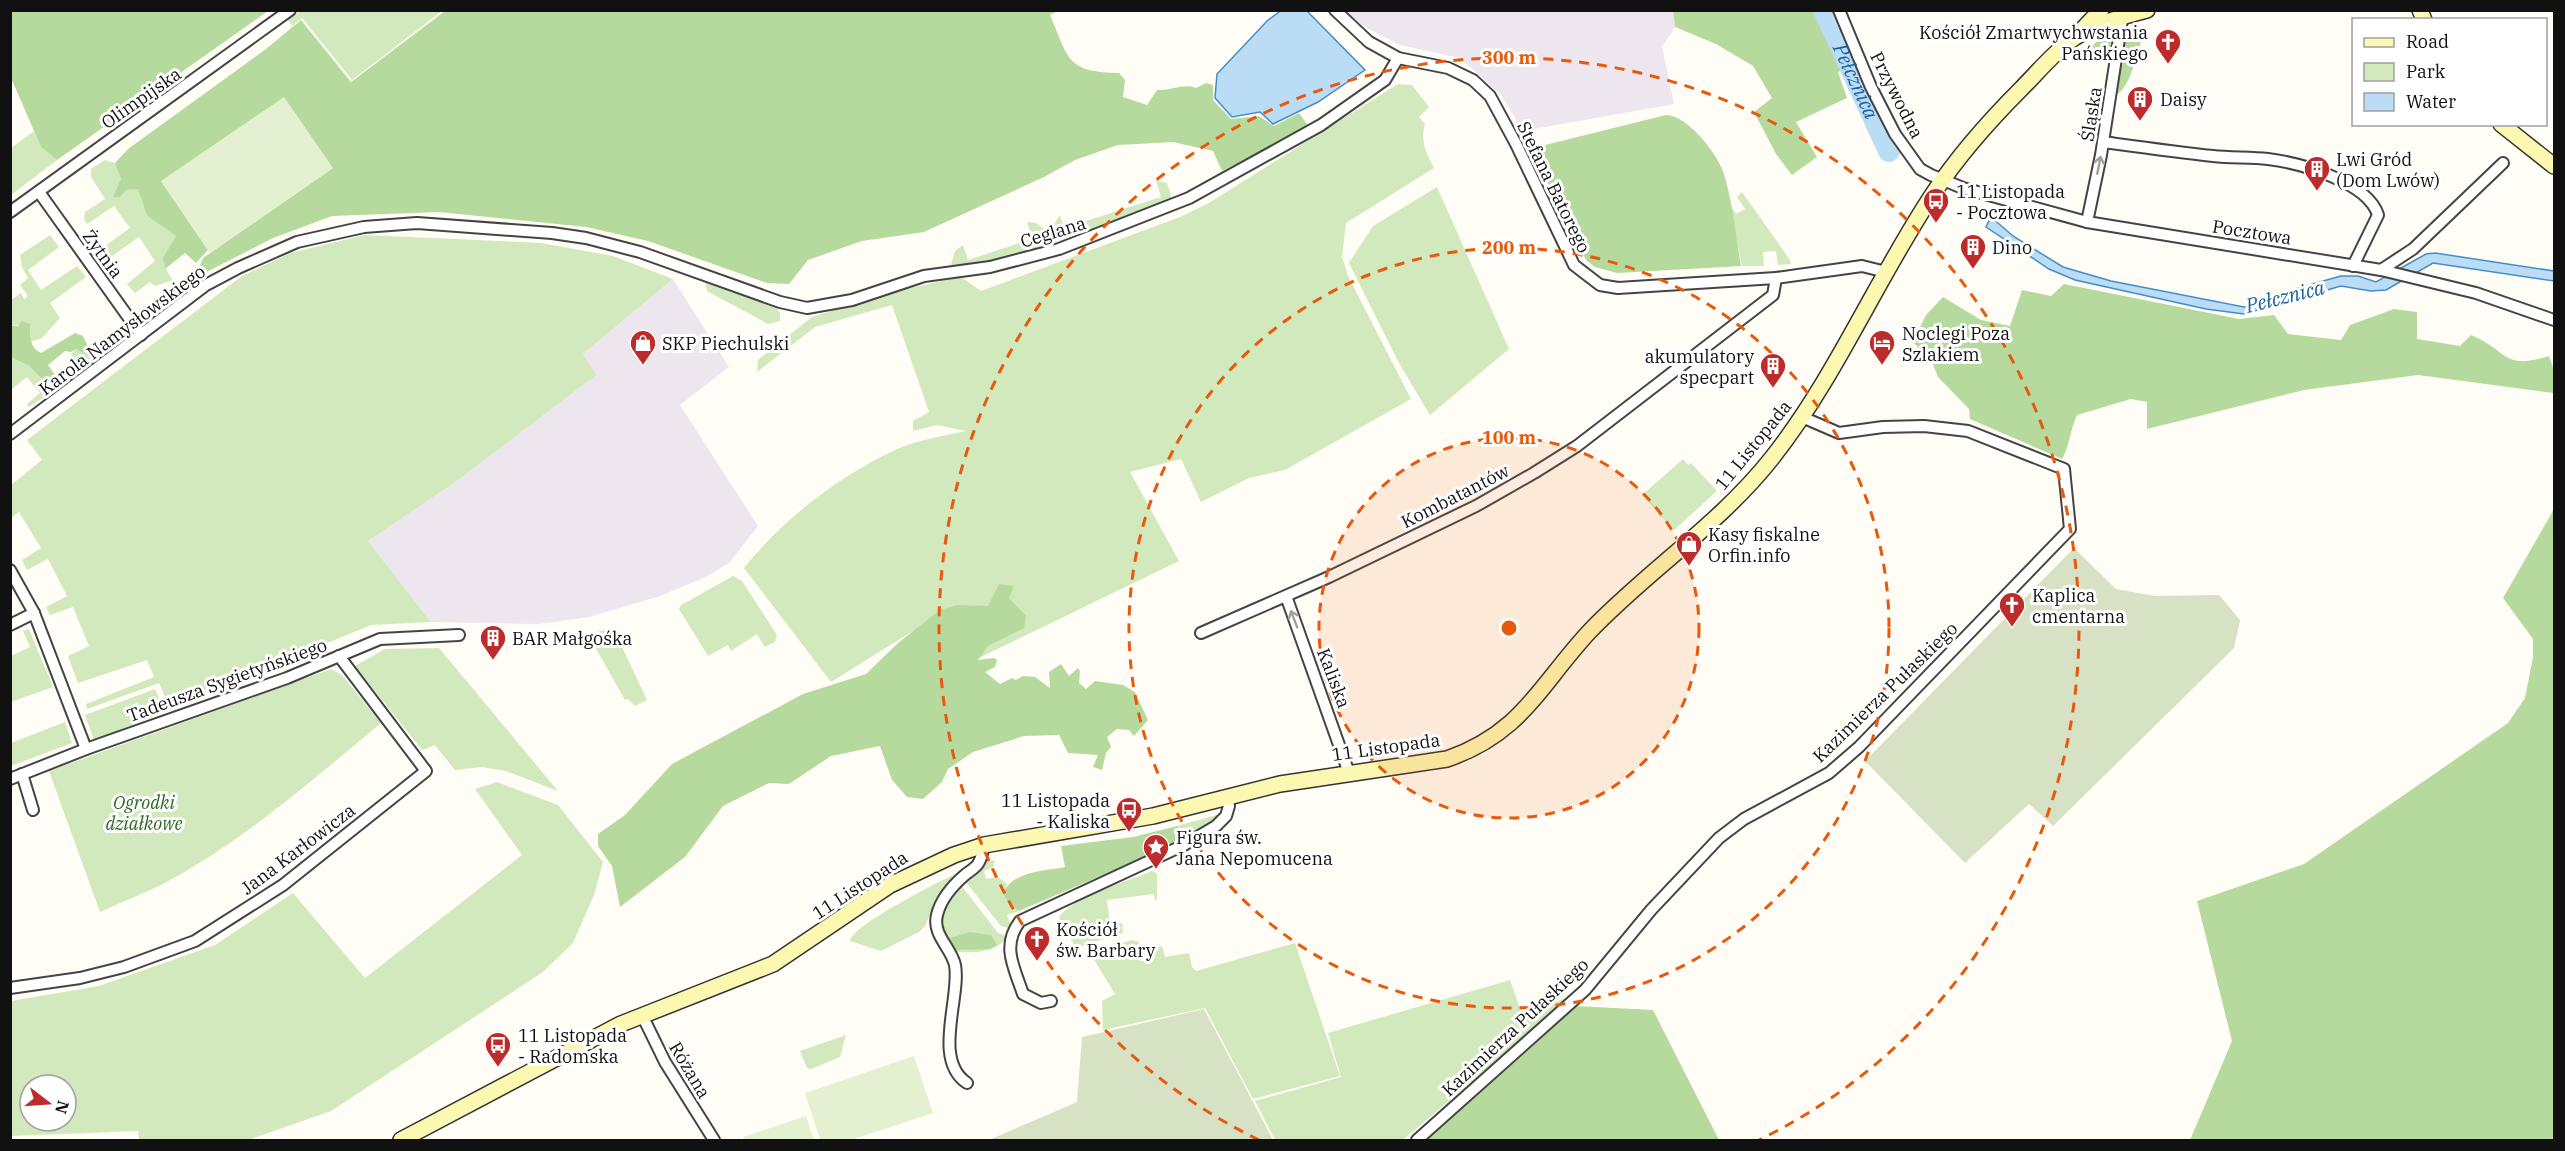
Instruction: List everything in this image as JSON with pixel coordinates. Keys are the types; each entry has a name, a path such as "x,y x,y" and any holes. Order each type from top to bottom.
{"main road":[{"path":"2075,37 2101,10"},
{"name":"11 Listopada","path":"401,1140 642,1015 773,964 890,885 930,864 984,845 1109,825 1280,783 1447,759 1473,750 1510,725 1533,703 1601,621 1744,491 1802,417 1942,180 1988,123 2075,37 2123,13 2147,10"},
{"path":"2504,126 2554,166"}],"street":[{"name":"Olimpijska","path":"10,213 290,10"},
{"name":"Stefana Batorego","path":"1335,10 1369,42 1398,58 1448,68 1473,80 1490,96 1516,144 1574,266 1600,285 1618,288 1776,278 1862,266 1886,272"},
{"name":"Przywodna","path":"1839,10 1871,87 1895,134 1920,169 1942,180"},
{"name":"Śląska","path":"2087,222 2103,142 2123,13"},
{"name":"Ceglana","path":"678,264 780,302 811,308 852,300 924,276 990,267 1059,249 1189,198 1300,136 1385,80 1398,58"},
{"path":"2103,142 2215,156 2270,159 2362,191 2374,204 2378,215 2353,266"},
{"path":"2384,271 2413,249 2504,163"},
{"name":"Pocztowa","path":"1942,180 2087,222 2384,271 2476,293 2554,320"},
{"name":"Żytnia","path":"39,192 141,335"},
{"name":"Karola Namysłowskiego","path":"10,434 206,285 297,242 364,227 417,223 552,233 597,241 678,264"},
{"name":"Kombatantów","path":"1201,633 1286,597 1476,506 1577,446 1773,295 1776,278"},
{"name":"Kazimierza Pułaskiego","path":"1417,1140 1585,990 1651,910 1719,838 1744,819 1829,773 1867,738 2070,529 2064,469 1968,431 1924,426 1883,427 1839,433 1802,417"},
{"path":"12,578 34,613 86,749"},
{"name":"Kaliska","path":"1286,597 1349,773"},
{"path":"10,626 34,613"},
{"name":"Tadeusza Sygietyńskiego","path":"10,778 286,678 380,639 459,635"},
{"name":"Jana Karłowicza","path":"10,988 80,978 124,967 195,941 283,885 426,771 339,656"},
{"path":"22,774 33,810"},
{"path":"1051,1001 1041,1004 1023,994 1012,962 1010,947 1011,933 1020,921 1184,845 1216,826 1226,816 1229,806 1227,796"},
{"path":"967,1083 960,1078 949,1044 948,1032 952,1015 955,966 938,934 936,917 943,899 979,863 984,845"},
{"name":"Różana","path":"642,1015 665,1062 714,1140"}],"shaded area":[{"path":"1344,11 1673,11 1675,27 1662,47 1674,104 1523,131 1501,95 1460,58 1400,45 1365,27"},
{"path":"673,279 729,367 680,405 758,526 729,563 706,577 660,596 589,617 539,624 431,622 368,541 454,483 595,375 583,354"}],"green space":[{"path":"11,10 268,11 57,160 41,147 11,78"},
{"path":"300,11 442,11 352,80 302,18 292,26 288,20"},
{"path":"445,11 1058,11 1050,15 1061,42 1072,60 1089,70 1119,73 1125,80 1123,97 1147,105 1157,90 1187,86 1196,88 1206,83 1213,85 1213,100 1231,119 1259,116 1274,126 1299,113 1309,127 1222,171 1213,151 1173,142 1118,145 1075,160 1044,177 924,232 862,241 808,260 789,284 767,283 648,241 586,227 439,212 332,216 273,238 195,278 203,258 333,168 161,181 208,250 196,263 185,253 165,269 163,258 176,236 147,216 138,189 126,190 120,197 113,197 121,179 115,163 128,149 266,49 301,20 351,82"},
{"path":"1673,11 1826,11 1851,66 1838,72 1847,98 1796,122 1817,157 1792,175 1776,154 1754,112 1772,98 1753,66 1716,44 1675,27"},
{"path":"2138,27 2144,34 2133,69 2125,86 2114,96 2124,31"},
{"path":"2115,31 2113,60 2091,58 2087,53 2095,43"},
{"path":"1398,84 1412,85 1429,107 1419,117 1425,124 1423,136 1425,147 1434,168 1346,223 1342,257 1348,276 1411,399 1285,470 1249,478 1201,502 1181,459 1130,472 1179,561 944,675 913,631 831,682 744,568 794,516 832,486 853,473 903,447 966,431 937,425 913,431 913,421 929,412 892,305 815,327 757,372 758,360 812,317 892,292 961,277 981,291 1180,217 1209,203"},
{"path":"284,97 333,168 210,253 161,181"},
{"path":"1666,115 1683,121 1692,128 1707,145 1723,171 1734,218 1741,266 1617,273 1595,267 1586,260 1532,152 1541,146"},
{"path":"34,131 41,147 57,160 11,195 11,148"},
{"path":"105,160 115,163 126,190 138,188 147,216 176,236 169,248 165,263 173,280 155,286 150,282 135,293 127,284 155,261 139,237 102,263 95,253 130,228 114,206 87,224 84,219 85,212 105,199 91,177 91,169"},
{"path":"1156,180 1167,183 1171,195 1170,200 1069,237 1063,238 1057,233 1055,223 1060,215 1064,228 1161,197"},
{"path":"1437,187 1509,349 1430,415 1399,363 1349,263 1373,226"},
{"path":"1742,192 1791,264 1778,265 1776,251 1763,252 1764,266 1742,266 1729,202 1736,214 1745,209 1737,197"},
{"path":"1027,222 1036,223 1044,229 1047,247 969,265 951,265 955,251 963,245 968,260 1032,239"},
{"path":"50,235 59,247 28,270 41,290 77,266 86,277 50,303 60,318 42,338 30,342 30,324 11,326 11,300 21,293 24,299 28,296 20,285 28,278 22,267 20,255"},
{"path":"365,235 541,243 613,256 673,279 583,354 596,375 454,483 368,541 431,622 371,625 175,706 172,699 167,702 159,683 87,709 86,704 154,677 147,660 78,683 68,656 89,646 73,607 50,615 46,607 67,596 48,559 27,570 22,560 41,548 19,512 11,518 11,485 42,460 27,440 242,276 290,253"},
{"path":"705,283 775,306 780,313 780,321 768,324 707,291"},
{"path":"2064,284 2239,319 2274,315 2288,334 2341,340 2350,325 2394,309 2417,312 2417,339 2460,346 2471,335 2513,360 2534,360 2549,356 2554,370 2554,393 2418,375 2304,390 2147,429 2147,402 2131,399 2077,415 2062,459 1970,419 1969,409 1938,377 1932,362 1913,342 1926,315 1943,297 1981,320 2010,326 2022,290 2051,296"},
{"path":"22,321 30,324 32,344 41,353 75,333 83,336 91,353 87,355 76,349 71,352 65,351 48,365 60,382 51,389 29,366 11,357 11,326 18,326"},
{"path":"75,349 87,355 93,355 94,360 66,382 60,382 57,379 70,369 68,359"},
{"path":"11,357 29,366 51,390 55,390 29,407 27,404 40,393 27,377 11,390"},
{"path":"1683,459 1688,465 1691,463 1717,491 1674,530 1642,495"},
{"path":"2554,509 2554,1140 2190,1140 2232,1041 2197,901 2304,864 2508,723 2525,698 2533,657 2533,639 2503,598"},
{"path":"2074,548 2116,589 2155,596 2219,595 2240,620 2234,648 2053,826 2029,804 1965,863 1865,761"},
{"path":"733,576 742,581 777,635 775,642 765,647 757,634 731,651 728,645 708,656 679,609 681,605"},
{"path":"999,584 1014,586 1009,598 1026,616 1024,628 988,646 978,660 994,658 997,660 995,667 985,672 1000,684 1023,676 1035,677 1050,688 1049,672 1061,664 1069,676 1078,668 1079,683 1086,689 1095,681 1123,685 1135,692 1148,720 1134,736 1129,730 1117,729 1107,737 1111,747 1106,753 1102,770 1093,767 1098,755 1068,753 1059,735 1024,736 973,752 948,769 942,782 923,799 907,797 892,780 880,746 831,756 789,784 769,783 723,806 685,857 620,907 612,866 598,846 598,834 625,815 672,764 803,694 866,674 898,643 940,610 957,605 988,606"},
{"path":"613,628 647,700 635,706 628,699 625,700 590,638 593,633"},
{"path":"29,629 53,687 11,702 11,656 30,647 23,631"},
{"path":"439,648 558,791 506,771 482,767 455,770 435,745 422,750 355,666 385,649"},
{"name":"Ogrodki działkowe","path":"331,669 342,675 381,723 301,789 218,851 159,886 100,912 49,771"},
{"path":"155,689 165,712 94,740 85,715"},
{"path":"65,722 72,743 11,766 11,743"},
{"path":"497,782 558,805 603,862 594,895 573,943 543,972 331,1111 248,1140 139,1140 138,1131 11,1136 11,1001 99,986 215,945 293,893 365,978 522,855 475,789"},
{"path":"1220,814 1214,821 1182,841 1182,833 1177,826"},
{"path":"1177,826 1182,833 1182,841 1019,911 1007,901 1003,893 1014,880 1021,876 1065,867 1061,846 1133,837"},
{"path":"995,860 993,867 984,871 986,879 998,877 1007,884 1003,893 1007,901 1019,911 1007,915 1012,929 1001,926 965,881 987,862"},
{"path":"967,868 938,897 925,926 919,932 881,951 850,941 855,933 867,923"},
{"path":"1152,871 1157,874 1157,899 1155,901 1154,894 1107,900 1110,924 1122,923 1123,933 1076,948 1059,918 1065,911 1087,897"},
{"path":"961,885 998,933 1008,936 997,947 984,951 953,952 944,938 940,914"},
{"path":"970,932 991,935 997,945 990,949 954,950 947,939"},
{"path":"1132,940 1139,942 1140,961 1150,961 1155,957 1154,948 1162,946 1165,957 1189,953 1192,967 1196,971 1295,943 1340,1076 1253,1099 1205,1008 1103,1030 1102,1001 1115,994 1090,953"},
{"path":"1510,980 1522,1014 1572,996 1403,1140 1275,1140 1255,1101 1341,1077 1328,1033"},
{"path":"1575,1006 1653,1010 1719,1140 1427,1140"},
{"path":"1204,1009 1273,1140 989,1140 1077,1102 1082,1037"},
{"path":"846,1035 840,1057 811,1069 807,1068 800,1051"},
{"path":"914,1056 933,1113 851,1140 820,1140 805,1093"},
{"path":"806,1116 814,1140 744,1140 743,1137"}],"water":[{"path":"1282,10 1307,11 1365,70 1318,102 1273,124 1260,112 1232,117 1215,98 1217,74 1268,20"},
{"path":"1991,217 2013,236 2063,267 2111,281 2244,307 2255,305 2283,292 2341,276 2358,276 2376,282 2426,254 2435,253 2554,271 2554,281 2433,263 2386,290 2371,291 2341,286 2244,314 2206,309 2075,280 2049,269 1986,227"}],"waterway":[{"name":"Pełcznica","path":"1824,10 1889,151"}],"place":[{"name":"Kościół Zmartwychwstania Pańskiego","path":"2168,65"},
{"name":"Daisy","path":"2140,122"},
{"name":"Lwi Gród (Dom Lwów)","path":"2317,192"},
{"name":"11 Listopada - Pocztowa","path":"1936,224"},
{"name":"Dino","path":"1973,270"},
{"name":"SKP Piechulski","path":"643,366"},
{"name":"Noclegi Poza Szlakiem","path":"1882,366"},
{"name":"akumulatory specpart","path":"1773,389"},
{"name":"Kasy fiskalne Orfin.info","path":"1689,567"},
{"name":"Kaplica cmentarna","path":"2012,628"},
{"name":"BAR Małgośka","path":"493,661"},
{"name":"11 Listopada - Kaliska","path":"1129,833"},
{"name":"Figura św. Jana Nepomucena","path":"1156,870"},
{"name":"Kościół św. Barbary","path":"1037,962"},
{"name":"11 Listopada - Radomska","path":"498,1068"}]}
